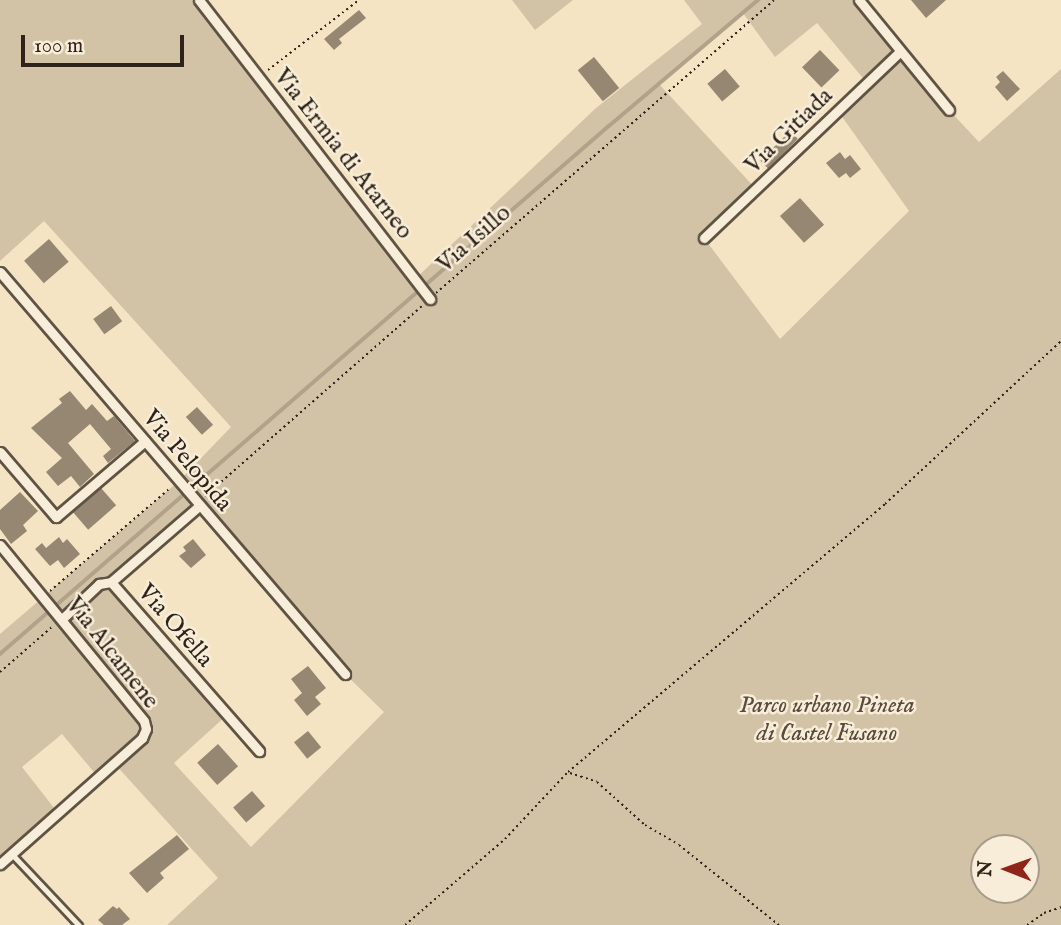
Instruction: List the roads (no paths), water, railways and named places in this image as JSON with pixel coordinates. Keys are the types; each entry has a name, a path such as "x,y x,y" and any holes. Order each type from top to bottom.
{"street":[{"name":"Via Ermia di Atarneo","path":"199,0 430,299"},
{"path":"859,0 949,110"},
{"name":"Via Gitiada","path":"704,238 900,52"},
{"name":"Via Pelopida","path":"0,272 345,674"},
{"path":"0,452 55,517 145,441"},
{"name":"Via Ofella","path":"199,506 111,582 259,751"},
{"name":"Via Alcamene","path":"0,864 142,738 146,729 144,720 63,618 2,551"},
{"path":"63,618 99,584 111,582"}],"lane":[{"path":"11,854 79,925"}],"waterway":[{"path":"0,654 758,0"}],"park label":[{"name":"Parco urbano Pineta di Castel Fusano","path":"827,720"}]}
